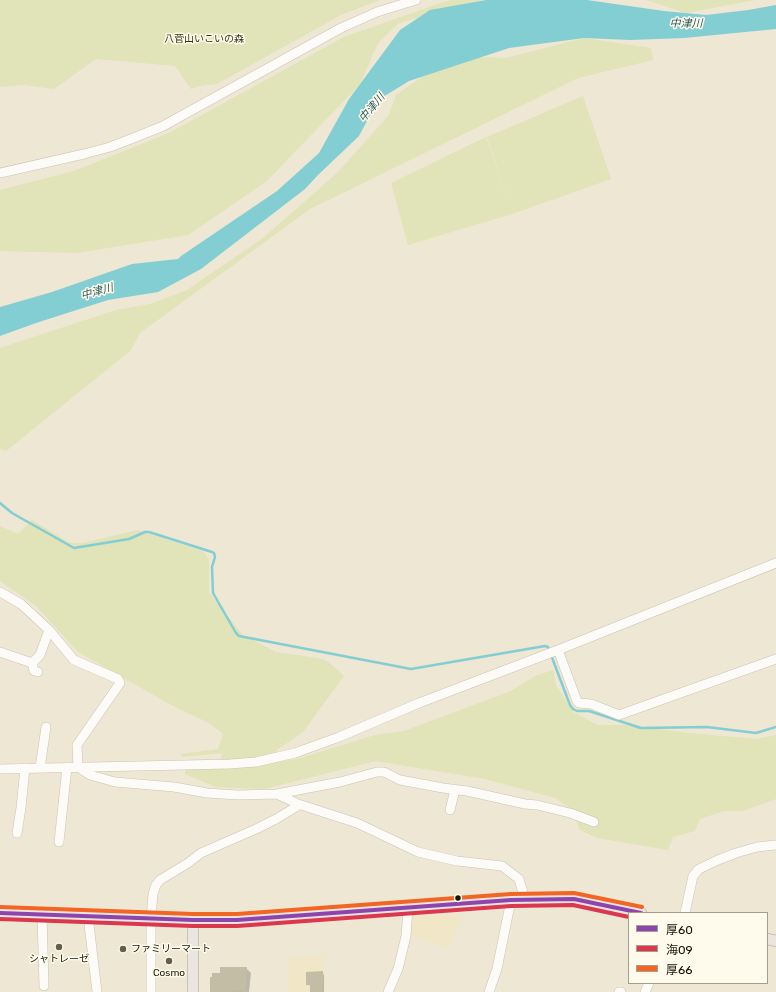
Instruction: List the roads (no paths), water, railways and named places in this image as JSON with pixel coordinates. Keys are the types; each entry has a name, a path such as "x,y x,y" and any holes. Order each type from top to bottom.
{"main road":[{"path":"0,913 193,920 237,920 511,900 574,899 636,912"},
{"path":"193,920 193,992"}],"street":[{"path":"0,173 84,154 110,147 136,137 170,122 341,28 377,12 416,0"},
{"path":"0,769 230,764 256,762 295,753 339,737 419,703 545,655 776,563"},
{"path":"0,592 21,604 49,630 74,660 105,673 120,682 77,744 78,767"},
{"path":"32,663 40,655 49,630"},
{"path":"557,650 577,701 579,703 591,704 618,715 776,659"},
{"path":"0,652 32,663"},
{"path":"32,663 34,671 38,672"},
{"path":"40,768 46,727"},
{"path":"78,767 90,775 115,782 174,787 207,793 237,795 276,794 340,782 377,772 384,772 400,780 467,791 525,804 537,805 594,822"},
{"path":"17,833 18,804 25,768"},
{"path":"59,842 67,768"},
{"path":"450,810 455,790"},
{"path":"276,794 298,804 357,823 418,852 457,861 502,866 519,879 525,900"},
{"path":"151,992 151,918 156,885 160,880 188,863 201,853 262,826 296,807 298,804"},
{"path":"684,912 694,876 699,868 736,853 757,847 776,845"},
{"path":"489,992 497,969 511,900"},
{"path":"388,992 402,957 406,936 408,908"},
{"path":"42,914 47,964 44,986"},
{"path":"88,916 97,992"}],"water":[{"name":"中津川","path":"486,0 587,0 664,11 706,15 776,5 776,29 684,38 630,40 584,38 509,48 409,81 378,100 359,136 305,189 201,269 158,292 108,300 0,336 0,307 52,292 132,264 178,259 277,191 319,153 349,99 400,30 430,10"}],"waterway":[{"path":"0,503 12,513 74,548 129,539 145,532 149,532 214,553 215,557 212,567 213,593 239,636 411,669 545,646 548,647 549,651"},
{"path":"551,655 570,705 577,711 589,711 641,728 707,727 756,733 776,727"}],"place":[{"name":"シャトレーゼ","path":"59,947"},
{"name":"ファミリーマート","path":"123,949"},
{"name":"Cosmo","path":"169,961"}],"park label":[{"name":"八菅山いこいの森","path":"204,39"}]}
